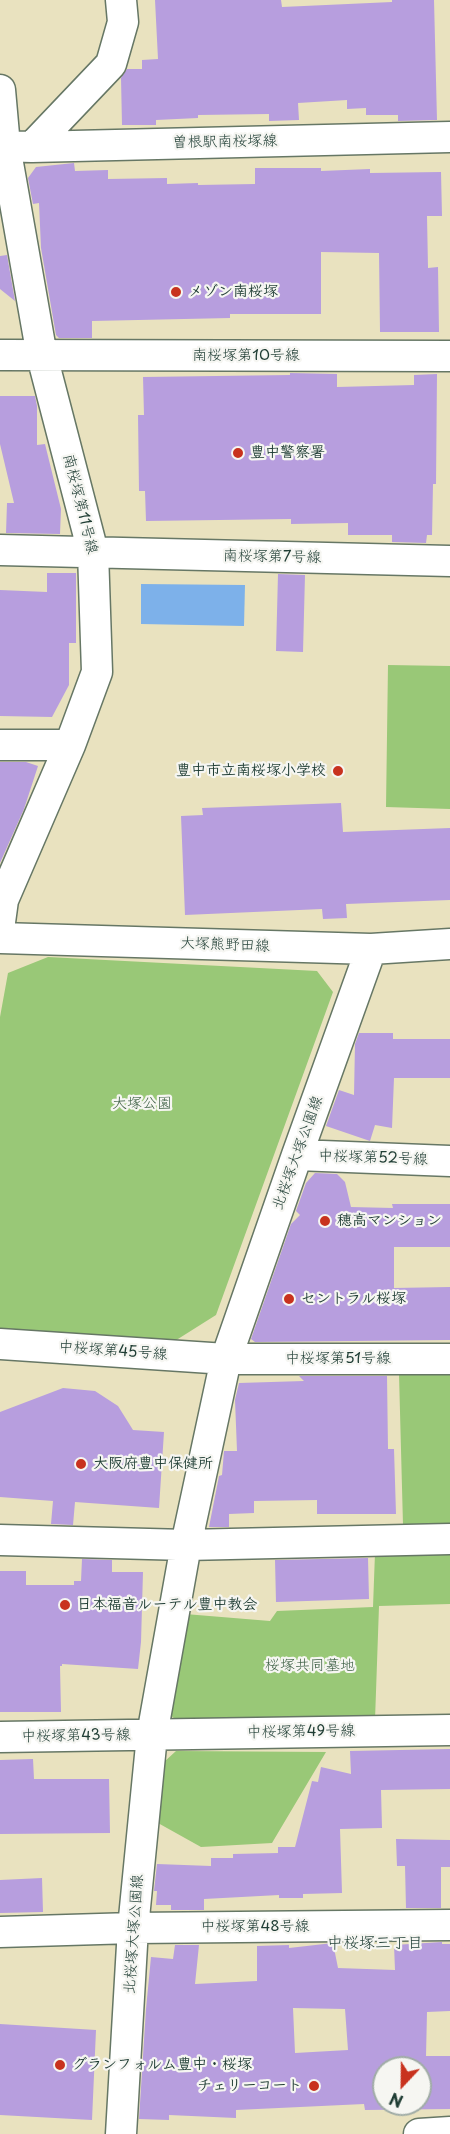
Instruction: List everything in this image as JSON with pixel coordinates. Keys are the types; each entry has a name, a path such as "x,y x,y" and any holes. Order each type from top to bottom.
{"street":[{"path":"13,146 111,64 123,22 121,0"},
{"name":"南桜塚第11号線","path":"0,90 13,146 42,356 93,552 97,672 70,746 3,900 0,922"},
{"name":"曽根駅南桜塚線","path":"13,146 450,137"},
{"name":"南桜塚第10号線","path":"0,355 450,356"},
{"name":"南桜塚第7号線","path":"0,550 450,561"},
{"path":"0,745 70,746"},
{"name":"大塚熊野田線","path":"0,938 371,949 450,944"},
{"name":"北桜塚大塚公園線","path":"121,2134 133,1928 152,1735 186,1545 226,1359 371,949"},
{"name":"中桜塚第52号線","path":"297,1155 450,1161"},
{"name":"中桜塚第45号線","path":"0,1344 226,1359"},
{"name":"中桜塚第51号線","path":"226,1359 450,1359"},
{"path":"0,1540 186,1545 450,1539"},
{"name":"中桜塚第49号線","path":"152,1735 450,1730"},
{"name":"中桜塚第43号線","path":"0,1737 152,1735"},
{"name":"中桜塚第48号線","path":"0,1932 133,1928 450,1925"},
{"path":"419,2134 450,2132"}],"green space":[{"path":"388,665 450,666 450,809 386,807"},
{"name":"大塚公園","path":"48,957 317,971 333,992 216,1315 170,1344 0,1332 0,1017 8,973"},
{"path":"399,1374 450,1374 450,1524 403,1525"},
{"name":"桜塚共同墓地","path":"450,1551 450,1604 379,1606 375,1720 184,1725 168,1714 185,1614 270,1621 277,1611 373,1607 375,1553"},
{"path":"176,1751 326,1752 272,1843 201,1847 158,1823 164,1762"}],"water":[{"path":"141,584 245,585 244,626 141,624"}],"building":[{"path":"155,0 281,0 282,7 392,2 392,0 434,0 437,120 398,121 398,115 366,115 366,108 347,109 347,100 298,103 299,120 269,121 269,114 198,115 198,118 156,120 156,125 122,125 121,78 127,69 142,69 142,60 158,59"},
{"path":"74,163 75,171 108,170 108,179 167,178 167,184 198,183 198,185 255,184 255,168 321,168 321,171 370,169 370,173 441,172 442,216 427,216 428,268 438,267 439,332 380,332 379,253 321,252 321,314 230,314 230,318 92,321 92,338 59,338 56,335 41,248 39,203 33,204 28,178 36,167"},
{"path":"7,255 15,301 0,289 0,256"},
{"name":"豊中警察署","path":"290,373 337,374 337,387 414,385 414,375 437,374 436,484 433,484 432,535 427,535 426,543 392,542 392,535 348,535 348,523 291,524 291,519 146,521 145,491 139,491 138,415 144,415 143,377 290,375"},
{"path":"0,396 35,396 37,445 45,444 61,509 60,534 6,533 7,503 14,503 0,444"},
{"path":"47,573 76,573 76,643 69,643 69,685 52,717 0,716 0,590 47,592"},
{"path":"278,574 305,575 303,652 276,651"},
{"path":"0,762 26,762 38,766 24,809 0,863"},
{"path":"341,803 343,832 450,828 450,900 346,904 347,918 323,919 322,909 185,915 181,816 203,815 202,808"},
{"path":"359,1033 393,1033 393,1039 450,1039 450,1078 394,1078 392,1128 375,1125 370,1141 326,1126 339,1090 354,1095 355,1044"},
{"path":"315,1173 337,1174 345,1182 351,1207 393,1208 392,1204 450,1204 450,1247 394,1247 394,1288 450,1287 450,1340 255,1342 251,1339 291,1224 300,1215 296,1211 306,1183"},
{"path":"299,1376 387,1376 388,1449 394,1449 396,1514 317,1514 317,1500 254,1501 254,1513 229,1514 229,1527 209,1527 219,1476 222,1475 224,1451 237,1451 235,1400 239,1383 304,1381"},
{"name":"大阪府豊中保健所","path":"63,1388 95,1391 118,1406 133,1430 164,1432 159,1508 75,1502 73,1525 51,1524 53,1501 0,1497 0,1412"},
{"path":"368,1558 369,1599 276,1602 275,1560"},
{"path":"82,1559 112,1560 112,1572 143,1572 138,1669 62,1664 60,1666 61,1712 0,1712 0,1571 26,1571 26,1585 74,1585 74,1581 81,1581"},
{"path":"450,1749 450,1789 381,1790 382,1828 340,1829 342,1893 303,1894 303,1898 279,1898 279,1895 204,1899 204,1910 171,1910 171,1905 156,1905 157,1891 154,1891 157,1864 211,1866 211,1858 233,1858 233,1854 278,1853 278,1847 295,1847 312,1781 318,1782 321,1767 351,1774 350,1751"},
{"path":"33,1759 34,1779 109,1779 110,1833 0,1834 0,1760"},
{"path":"396,1839 450,1840 450,1867 441,1867 441,1908 406,1908 405,1866 397,1866"},
{"path":"42,1878 43,1912 0,1913 0,1880"},
{"path":"442,1942 442,1944 450,1944 450,2011 427,2012 426,2056 372,2056 372,2110 365,2110 364,2104 236,2110 236,2118 169,2115 169,2120 139,2119 151,1957 173,1959 175,1945 199,1945 195,1984 257,1981 257,1946 289,1945 289,1948 333,1943 338,1968 395,1970 394,1945","holes":["293,2008 345,2009 348,2050 295,2053"]},
{"name":"グランフォルム豊中・桜塚","path":"0,2024 96,2030 92,2120 0,2115"},
{"path":"432,2056 450,2056 450,2109 432,2109"}],"place":[{"name":"メゾン南桜塚","path":"176,292"},
{"name":"豊中警察署","path":"238,453"},
{"name":"豊中市立南桜塚小学校","path":"338,771"},
{"name":"穂高マンション","path":"325,1221"},
{"name":"セントラル桜塚","path":"289,1299"},
{"name":"大阪府豊中保健所","path":"81,1464"},
{"name":"日本福音ルーテル豊中教会","path":"65,1605"},
{"name":"グランフォルム豊中・桜塚","path":"60,2065"},
{"name":"チェリーコート","path":"314,2086"}],"district":[{"name":"中桜塚三丁目","path":"375,1944"}]}
